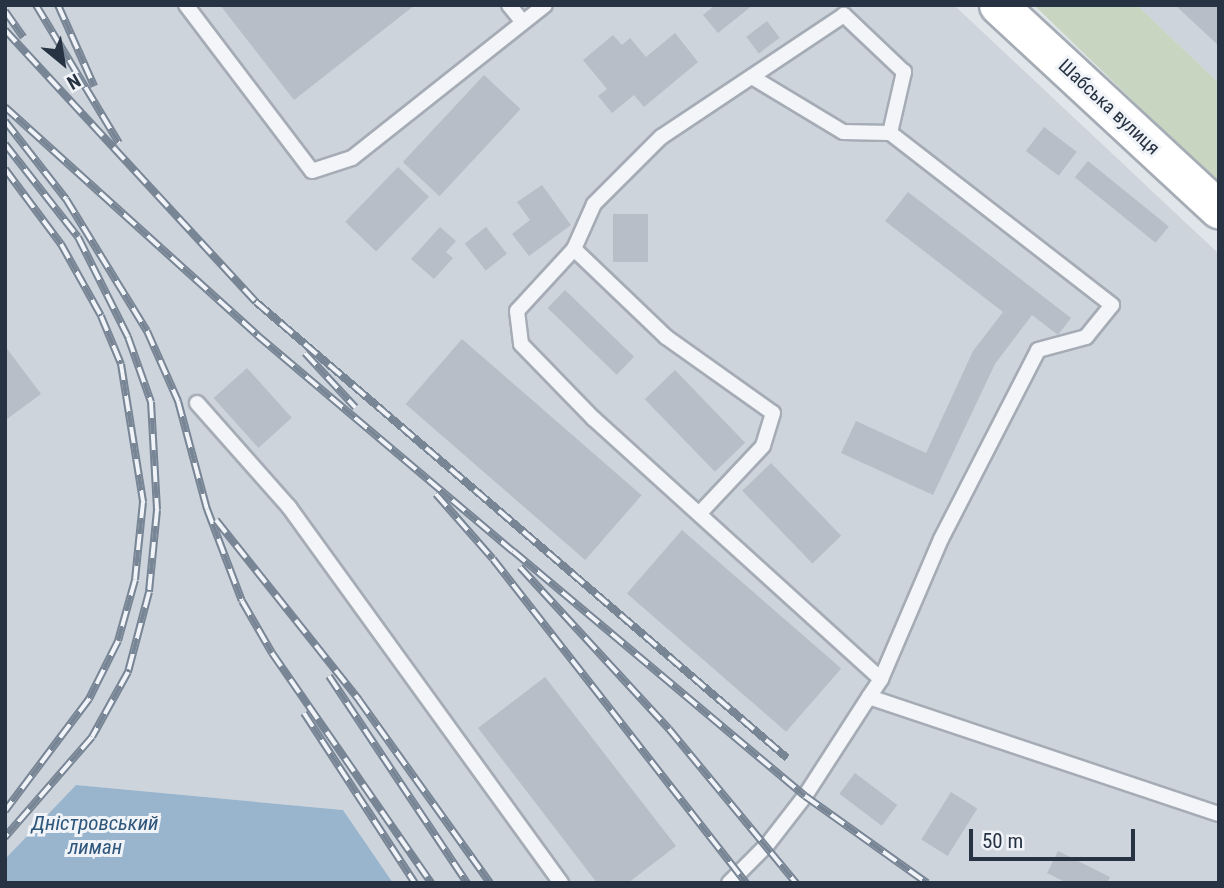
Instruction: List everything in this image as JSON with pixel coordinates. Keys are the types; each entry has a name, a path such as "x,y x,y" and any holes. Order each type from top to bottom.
{"street":[{"name":"Шабська вулиця","path":"998,5 1219,210"}],"lane":[{"path":"186,5 312,171 352,158 545,5"},
{"path":"509,5 523,22"},
{"path":"881,679 594,419 522,344 517,311 574,249 594,204 661,137 844,15 904,72 890,133"},
{"path":"729,883 767,845 805,796 881,679 941,539 1038,350 1086,337 1112,305 890,133 843,132 752,77"},
{"path":"574,249 666,337 773,413 762,446 699,514"},
{"path":"197,403 289,507 561,883"},
{"path":"869,698 1219,814"}],"shaded area":[{"path":"5,5 954,5 1219,254 1219,883 393,883 343,810 76,785 5,859"},
{"path":"1137,5 1219,5 1219,83"}],"green space":[{"path":"1034,5 1137,5 1219,83 1219,184"}],"water":[{"name":"Дністровський лиман","path":"76,785 343,810 393,883 5,883 5,859"}],"building":[{"path":"220,5 415,5 294,100"},
{"path":"715,5 753,5 718,33 703,15"},
{"path":"1175,5 1219,5 1219,46"},
{"path":"767,21 780,38 759,53 746,37"},
{"path":"675,33 698,62 644,107 634,95 612,113 598,96 607,89 583,60 613,35 622,45 630,38 646,57"},
{"path":"484,75 521,109 439,196 403,162"},
{"path":"1044,127 1077,152 1059,176 1026,151"},
{"path":"1088,161 1169,226 1156,243 1075,177"},
{"path":"398,167 429,197 376,252 345,222"},
{"path":"542,185 571,225 529,256 512,234 530,220 517,202"},
{"path":"908,192 1071,318 1058,335 1032,315 995,364 933,495 841,453 856,421 926,453 973,351 1003,312 885,221"},
{"path":"613,214 648,214 648,262 613,262"},
{"path":"440,227 456,241 446,252 453,258 434,279 411,259"},
{"path":"486,227 507,254 486,270 465,244"},
{"path":"565,290 634,357 617,375 548,308"},
{"path":"462,339 642,495 585,560 406,404"},
{"path":"5,346 41,394 7,419 5,417"},
{"path":"247,368 292,418 258,448 214,398"},
{"path":"675,370 745,443 715,472 645,399"},
{"path":"771,463 841,536 812,563 742,491"},
{"path":"682,530 841,668 786,732 627,593"},
{"path":"545,677 676,846 628,883 597,883 478,728"},
{"path":"855,773 897,805 882,826 839,794"},
{"path":"951,792 977,808 948,856 921,839"},
{"path":"1058,851 1110,877 1107,883 1067,883 1047,873"}],"railway":[{"path":"36,5 119,143"},
{"path":"58,5 94,86"},
{"path":"5,11 23,37"},
{"path":"5,30 256,302 787,758"},
{"path":"5,107 257,335 513,551 805,796 927,883"},
{"path":"5,121 66,199 147,331 178,401 207,509 242,601 272,653 431,883"},
{"path":"5,144 78,237 128,337 151,402 157,510 149,592 128,672 92,737 5,837"},
{"path":"5,169 61,244 101,316 121,364 143,502 135,580 118,641 89,699 5,811"},
{"path":"305,353 355,407"},
{"path":"436,494 493,559 746,883"},
{"path":"216,520 359,700 490,883"},
{"path":"520,567 669,729 796,883"},
{"path":"329,676 467,883"},
{"path":"304,713 415,883"}]}
